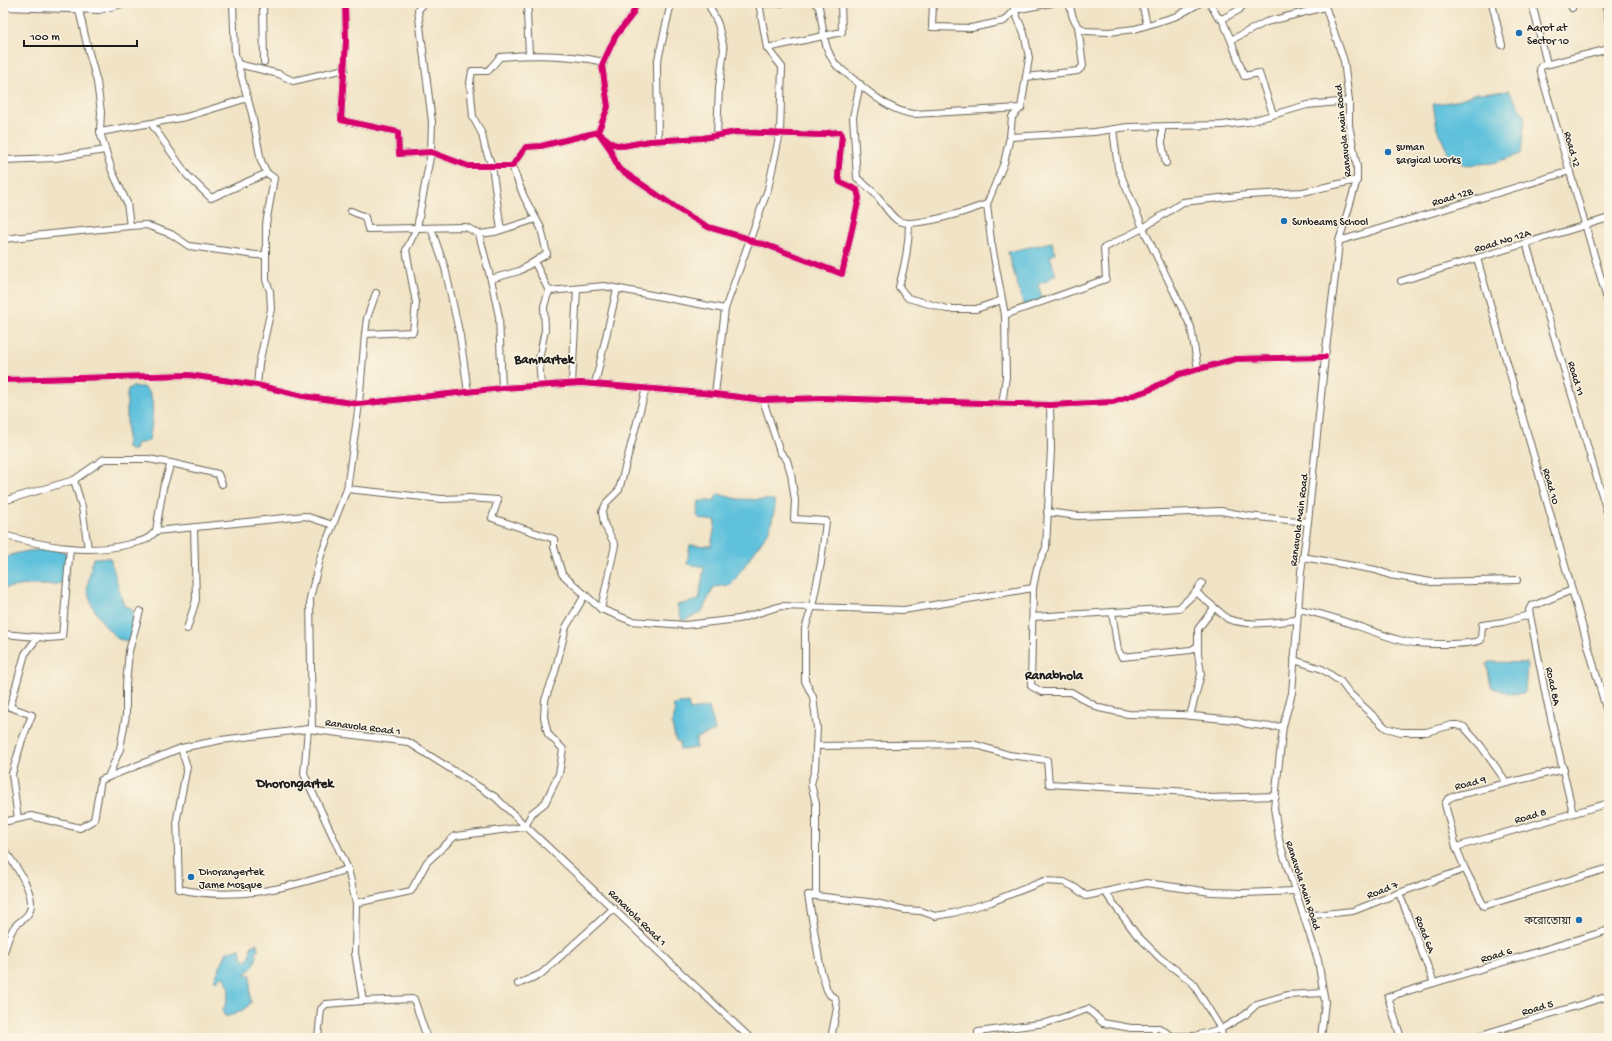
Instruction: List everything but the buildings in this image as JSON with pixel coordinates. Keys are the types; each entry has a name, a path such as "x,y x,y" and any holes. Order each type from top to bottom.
{"street":[{"path":"3,7 99,10 123,3"},
{"path":"233,3 235,54 248,98 261,161 267,173 274,178 266,224 266,280 270,291 271,309 259,364 257,385"},
{"path":"263,3 264,62"},
{"path":"345,3 345,69 340,120 398,132 400,154 431,152 468,166 512,166"},
{"path":"365,334 413,332 416,303 406,250 417,228 431,152 432,122 418,10 425,3"},
{"path":"529,54 527,14 530,3"},
{"path":"598,132 608,107 602,65 615,37 632,15 637,3"},
{"path":"658,141 657,64 671,3"},
{"path":"708,3 718,24 724,49 719,88 716,135"},
{"path":"715,394 726,309 749,239 768,189 780,132 782,67 767,48 760,3 782,3"},
{"path":"815,3 818,7 823,35 830,57 837,66 890,107 903,113 955,112 1020,108"},
{"path":"767,48 842,32 841,3"},
{"path":"933,3 932,27 971,28 1004,21 1014,6"},
{"path":"1014,6 1052,3"},
{"path":"1069,3 1073,18 1078,26 1085,31 1109,32 1135,29 1177,16 1200,3"},
{"path":"1142,3 1147,25"},
{"path":"1210,3 1217,16 1222,19 1244,76 1259,73 1273,114"},
{"path":"1222,19 1239,10 1243,5 1242,3"},
{"path":"1492,3 1502,45"},
{"path":"1532,3 1547,64 1609,49"},
{"path":"1605,3 1609,22"},
{"path":"1231,40 1266,22 1324,5"},
{"name":"Ranavola Main Road","path":"1321,1038 1325,1002 1318,960 1280,844 1274,808 1283,726 1292,693 1303,557 1339,241 1358,180 1349,125 1349,101 1344,61 1324,5"},
{"path":"1002,404 1006,377 1005,315 991,241 987,204 1004,163 1010,137 1012,117 1020,108 1029,58 1024,34 1014,6"},
{"path":"79,10 97,82 101,112 100,132 112,171 127,203 130,226"},
{"path":"1026,77 1078,71 1083,66 1078,26"},
{"path":"501,230 492,166 485,148 482,134 473,117 470,83 472,71 488,71 500,57 529,54 581,56 604,62"},
{"path":"238,64 279,74 293,81 345,69"},
{"name":"Road 12","path":"1547,64 1541,66 1540,70 1570,171 1584,225 1609,306"},
{"path":"860,84 853,117 857,178 877,196 884,208 898,221 919,222 967,211 987,204"},
{"path":"100,132 186,117 248,98"},
{"path":"1010,137 1128,127 1222,125 1248,122 1307,105 1349,101"},
{"path":"153,126 187,175 211,198 267,173"},
{"path":"1162,126 1162,143 1166,163"},
{"path":"1113,129 1118,168 1143,228 1191,327 1198,369"},
{"path":"598,132 613,144 623,146 658,141 703,138 736,132 780,132 821,135 826,132 840,132 838,176 840,182 857,190 859,198 842,274 749,239 708,227 618,168 610,148 598,132"},
{"path":"512,166 526,146 541,146 598,132"},
{"path":"3,160 55,158 105,150"},
{"path":"491,280 519,271 547,254 541,228 524,197 512,166"},
{"name":"Road 12B","path":"1339,241 1570,171"},
{"path":"1005,315 1106,279 1104,248 1143,228 1183,202 1303,192 1358,180"},
{"path":"351,211 365,216 368,229 466,227 479,234 501,230 536,218"},
{"name":"Road No 12A","path":"1401,281 1609,218"},
{"path":"909,222 909,242 899,286 908,298 947,309 976,309 1002,300"},
{"path":"3,239 146,225 171,234 189,246 266,255"},
{"path":"431,228 445,268 460,336 468,392"},
{"path":"479,234 499,317 502,388"},
{"name":"Road 11","path":"1526,243 1609,518"},
{"name":"Road 10","path":"1476,258 1609,719"},
{"path":"536,265 549,291 544,306 545,330 539,359 541,385"},
{"path":"549,291 604,286 726,309"},
{"path":"572,383 577,289"},
{"path":"595,384 617,289"},
{"path":"364,1001 355,953 356,903 348,869 304,774 310,729 310,598 321,555 346,489 359,404 367,318 376,293"},
{"path":"3,380 189,375 257,385 304,396 359,404 502,388 572,383 715,394 764,400 823,398 1050,405 1113,402 1149,390 1180,374 1236,360 1325,357"},
{"path":"601,609 614,545 604,524 602,512 607,502 619,490 646,388"},
{"path":"764,400 780,452 787,460 791,474 795,501 794,519 826,521 821,563 812,607 805,629 805,681 813,697 817,728 815,769 811,784 816,804 816,896"},
{"path":"1050,405 1051,449 1046,548 1037,568 1033,588 1031,686 1042,692 1071,692 1099,708 1128,714 1190,716 1236,720 1247,724 1271,727 1283,726"},
{"path":"3,501 74,480 104,459 148,459 171,463 218,474 222,484"},
{"path":"3,535 70,548 88,549 113,548 149,539 156,531 163,488 171,463"},
{"path":"74,480 82,508 88,549"},
{"path":"346,489 442,499 469,498 498,500 492,518 554,539 554,547 562,574 601,609 630,621 685,625 738,619 781,606 904,610 1033,588"},
{"path":"1047,512 1078,516 1221,512 1308,522"},
{"path":"156,531 305,516 333,525"},
{"path":"187,629 196,600 194,528"},
{"path":"3,634 38,637 62,637 70,548"},
{"path":"1303,557 1376,570 1390,575 1431,582 1517,580"},
{"path":"1033,617 1179,608 1196,592 1202,583"},
{"path":"1298,609 1334,618 1400,640 1430,644 1454,644 1477,642 1481,640 1482,625 1503,622 1530,615 1529,610 1531,606 1572,590"},
{"path":"1196,592 1228,619 1248,624 1297,620"},
{"path":"356,903 411,891 426,862 455,836 525,827 532,813 545,803 559,774 563,749 548,734 544,717 545,700 556,672 566,627 585,595"},
{"path":"1190,716 1201,674 1198,629 1214,608"},
{"path":"3,822 31,816 80,828 94,820 101,780 108,777 120,750 126,715 126,685 129,651 140,611"},
{"path":"1112,612 1118,650 1122,657 1191,650 1198,646"},
{"name":"Road 8A","path":"1530,615 1546,697 1574,813"},
{"path":"18,819 12,774 22,740 32,715 10,707 25,654 38,637"},
{"path":"1294,660 1322,669 1341,682 1349,693 1386,728 1401,732 1426,732 1452,725 1464,727 1482,746 1507,783"},
{"name":"Ranavola Road 1","path":"108,777 181,748 221,740 310,729 408,742 495,797 750,1038"},
{"path":"816,746 972,744 1009,755 1047,760 1049,784 1190,792 1210,798 1276,796"},
{"path":"181,748 186,767 177,818 179,889 199,894 231,894 269,890 303,883 348,869"},
{"name":"Road 9","path":"1564,769 1454,796 1448,799 1445,804 1456,847 1465,869 1484,906 1609,868"},
{"name":"Road 8","path":"1456,847 1609,803"},
{"path":"3,848 28,887 31,899 29,913 13,928 3,955"},
{"name":"Road 7","path":"1304,916 1347,913 1465,869"},
{"path":"831,1038 837,1008 835,998 830,995 827,990 821,971 808,895 876,903 904,910 921,911 935,916 953,913 991,902 1044,881 1064,882 1086,896 1146,883 1211,892 1244,893 1295,891"},
{"path":"1105,892 1136,934 1160,958 1192,982 1221,1029 1222,1038"},
{"name":"Road 6A","path":"1399,893 1434,983"},
{"path":"518,984 541,974 614,908"},
{"name":"Road 6","path":"1401,1038 1388,997 1609,930"},
{"path":"978,1038 978,1032 1046,1022 1088,1009 1103,1022 1131,1028 1159,1028 1172,1036 1195,1036 1221,1029 1245,1015 1257,1004 1287,995 1323,993"},
{"name":"Road 5","path":"1471,1038 1609,996"},
{"path":"318,1038 321,1009 326,1004 364,1001 414,1000 427,1038"}],"water":[{"path":"1509,91 1525,117 1521,154 1493,163 1464,165 1448,153 1437,128 1433,104 1452,102 1477,93"},
{"path":"1052,242 1055,253 1050,256 1056,275 1051,276 1050,280 1038,284 1043,301 1024,307 1008,252"},
{"path":"132,387 143,387 149,392 153,405 153,413 149,441 137,443 135,450 129,450 127,447 127,394 128,389"},
{"path":"718,494 737,499 774,500 775,507 770,529 731,585 714,587 701,613 682,621 677,605 699,600 704,567 687,564 690,545 711,546 716,521 700,519 697,515 699,501 714,501"},
{"path":"56,549 66,553 68,564 67,581 54,585 27,585 3,588 3,559 22,552"},
{"path":"93,558 110,558 124,606 132,608 134,627 129,641 118,639 105,626 92,606 87,588"},
{"path":"1490,662 1527,663 1525,693 1511,694 1491,687 1487,664"},
{"path":"688,703 690,710 709,707 715,731 696,738 696,748 680,750 680,742 676,741 672,725 675,713 673,705"},
{"path":"257,943 257,946 260,949 256,951 256,961 250,970 245,974 251,975 251,1002 239,1012 225,1016 222,1011 228,997 228,984 223,976 219,978 219,980 214,980 227,952 240,948 243,958 247,962 250,956 251,946 253,947 253,945"}],"cycle path":[{"path":"345,3 346,41 341,120 398,132 399,154 431,152 468,166 512,166 526,147 541,146 598,132 610,149 618,168 681,211 708,227 746,238 756,243 764,244 842,274 859,198 857,190 840,182 838,176 842,135 840,132 821,135 736,132 703,138 650,141 623,146 613,144 598,132 608,107 602,65 615,37 632,15 637,3"},
{"path":"3,380 189,375 257,385 303,396 359,404 502,388 581,383 715,394 763,400 823,398 1050,405 1113,402 1149,390 1180,374 1236,359 1325,357"}],"place":[{"name":"Aarot at Sector 10","path":"1519,33"},
{"name":"suman sargical works","path":"1388,152"},
{"name":"Sunbeams School","path":"1284,221"},
{"name":"Dhorangertek Jame Mosque","path":"191,877"},
{"name":"করোতোয়া","path":"1579,920"}],"district":[{"name":"Bamnartek","path":"544,358"},
{"name":"Ranabhola","path":"1054,674"},
{"name":"Dhorongartek","path":"295,782"}]}
